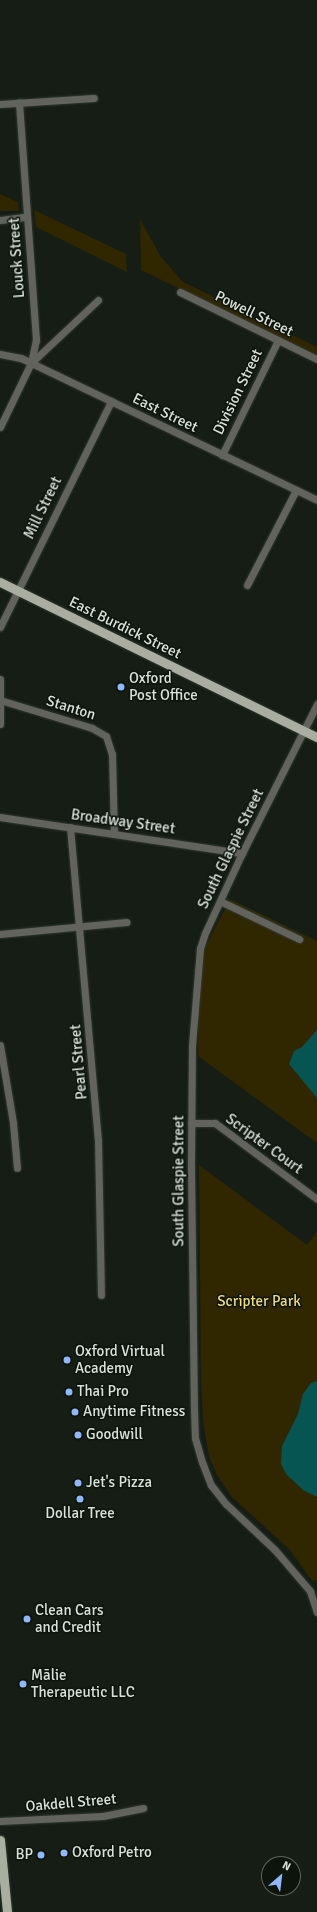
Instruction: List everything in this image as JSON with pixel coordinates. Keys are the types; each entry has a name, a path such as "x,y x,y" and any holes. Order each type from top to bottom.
{"main road":[{"name":"East Burdick Street","path":"0,582 317,737"},
{"path":"0,1840 7,1912"}],"street":[{"path":"0,104 94,98"},
{"name":"Louck Street","path":"18,103 36,331 31,363"},
{"path":"0,220 26,217"},
{"name":"Powell Street","path":"180,292 317,359"},
{"path":"0,427 31,363 98,300"},
{"name":"Division Street","path":"222,455 278,340"},
{"name":"East Street","path":"0,354 11,355 31,363 317,500"},
{"name":"Mill Street","path":"0,627 111,401"},
{"path":"247,585 296,490"},
{"path":"0,679 0,724"},
{"name":"Stanton","path":"1,700 87,726 106,736 112,754 114,834"},
{"name":"South Glaspie Street","path":"317,704 242,853 200,948 192,1046 191,1123 195,1438 200,1456 215,1490 226,1504 247,1521 293,1570 310,1591 317,1612"},
{"name":"Broadway Street","path":"0,817 242,853"},
{"name":"Pearl Street","path":"70,828 80,926 98,1140 101,1295"},
{"path":"220,901 299,939"},
{"path":"0,934 126,922"},
{"path":"0,1045 13,1122 17,1168"},
{"name":"Scripter Court","path":"191,1123 215,1124 317,1198"},
{"name":"Oakdell Street","path":"0,1821 103,1816 143,1808"}],"green space":[{"path":"0,194 18,202 19,211 0,211"},
{"path":"34,210 126,254 127,272 36,227"},
{"path":"140,219 161,257 183,282 317,347 317,355 141,270"},
{"path":"230,899 317,941 317,1143 198,1056 199,974 193,971"},
{"name":"Scripter Park","path":"199,1165 307,1245 317,1232 317,1580 312,1581 290,1550 232,1497 217,1475 209,1456 203,1422 201,1383"}],"water":[{"path":"317,1030 317,1098 289,1064 294,1051 302,1047"},
{"path":"317,1381 317,1497 303,1490 286,1474 281,1464 282,1446 298,1414 303,1394 311,1383"}],"place":[{"name":"Oxford Post Office","path":"121,687"},
{"name":"Oxford Virtual Academy","path":"67,1360"},
{"name":"Thai Pro","path":"69,1392"},
{"name":"Anytime Fitness","path":"75,1412"},
{"name":"Goodwill","path":"78,1435"},
{"name":"Jet's Pizza","path":"78,1483"},
{"name":"Dollar Tree","path":"80,1499"},
{"name":"Clean Cars and Credit","path":"27,1619"},
{"name":"Mālie Therapeutic LLC","path":"23,1684"},
{"name":"Oxford Petro","path":"64,1853"},
{"name":"BP","path":"41,1855"}]}
